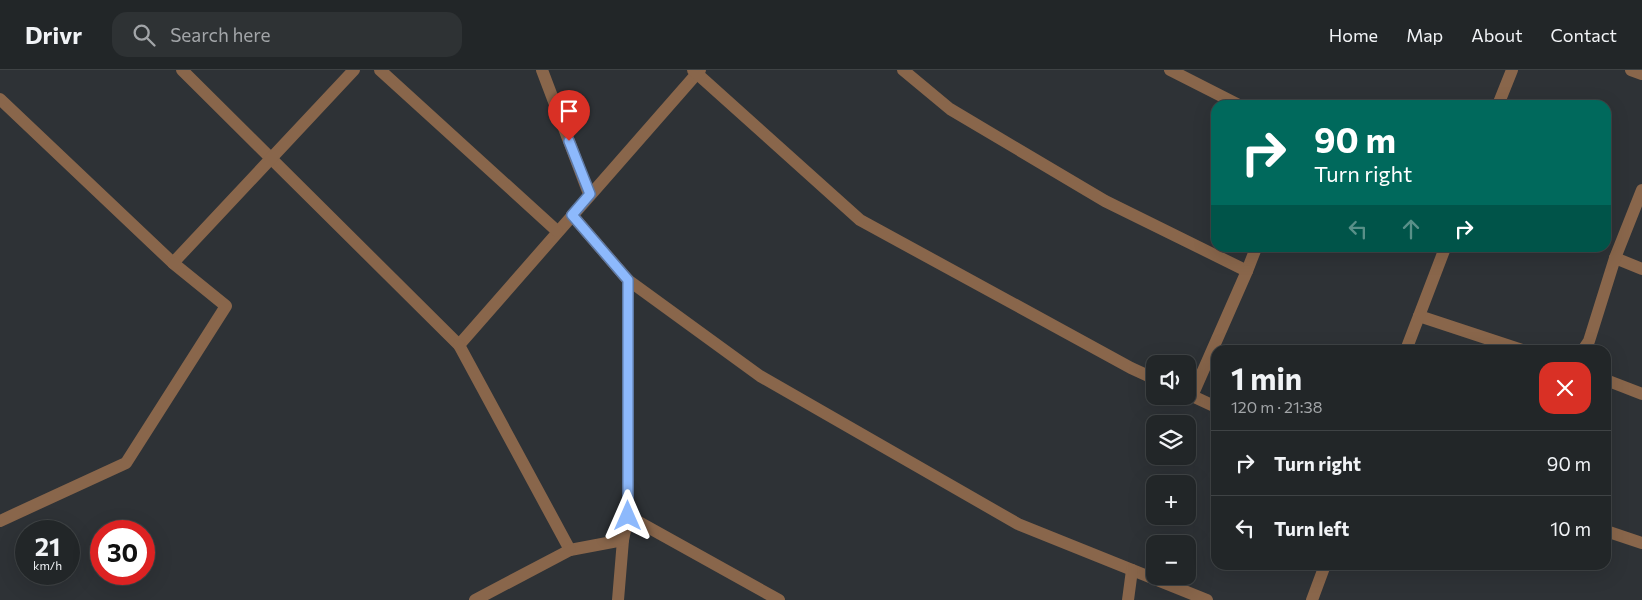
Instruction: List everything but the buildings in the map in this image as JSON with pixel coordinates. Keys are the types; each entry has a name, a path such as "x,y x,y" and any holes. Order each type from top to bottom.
{"street":[{"path":"182,70 459,345 570,550"},
{"path":"173,263 354,70"},
{"path":"380,70 557,231"},
{"path":"542,70 590,194"},
{"path":"903,70 950,109 1105,202 1247,272"},
{"path":"1170,70 1229,100"},
{"path":"1500,100 1512,70"},
{"path":"1632,70 1642,74"},
{"path":"459,345 697,71 860,220 1146,376"},
{"path":"0,99 173,263 226,306 126,463 0,521"},
{"path":"1586,345 1642,190"},
{"path":"572,215 628,280 760,376 1018,524 1207,600"},
{"path":"1213,345 1254,252"},
{"path":"1408,345 1443,252"},
{"path":"1616,258 1642,268"},
{"path":"618,600 623,540 628,516 628,280"},
{"path":"1419,316 1507,345"},
{"path":"1196,382 1211,350"},
{"path":"1611,382 1642,394"},
{"path":"1196,398 1211,405"},
{"path":"628,516 779,600"},
{"path":"1611,533 1642,543"},
{"path":"475,600 570,550 623,540"},
{"path":"1128,600 1132,570"},
{"path":"1312,600 1323,570"}],"route":[{"path":"569,141 590,194 572,215 628,280 628,516"}]}
